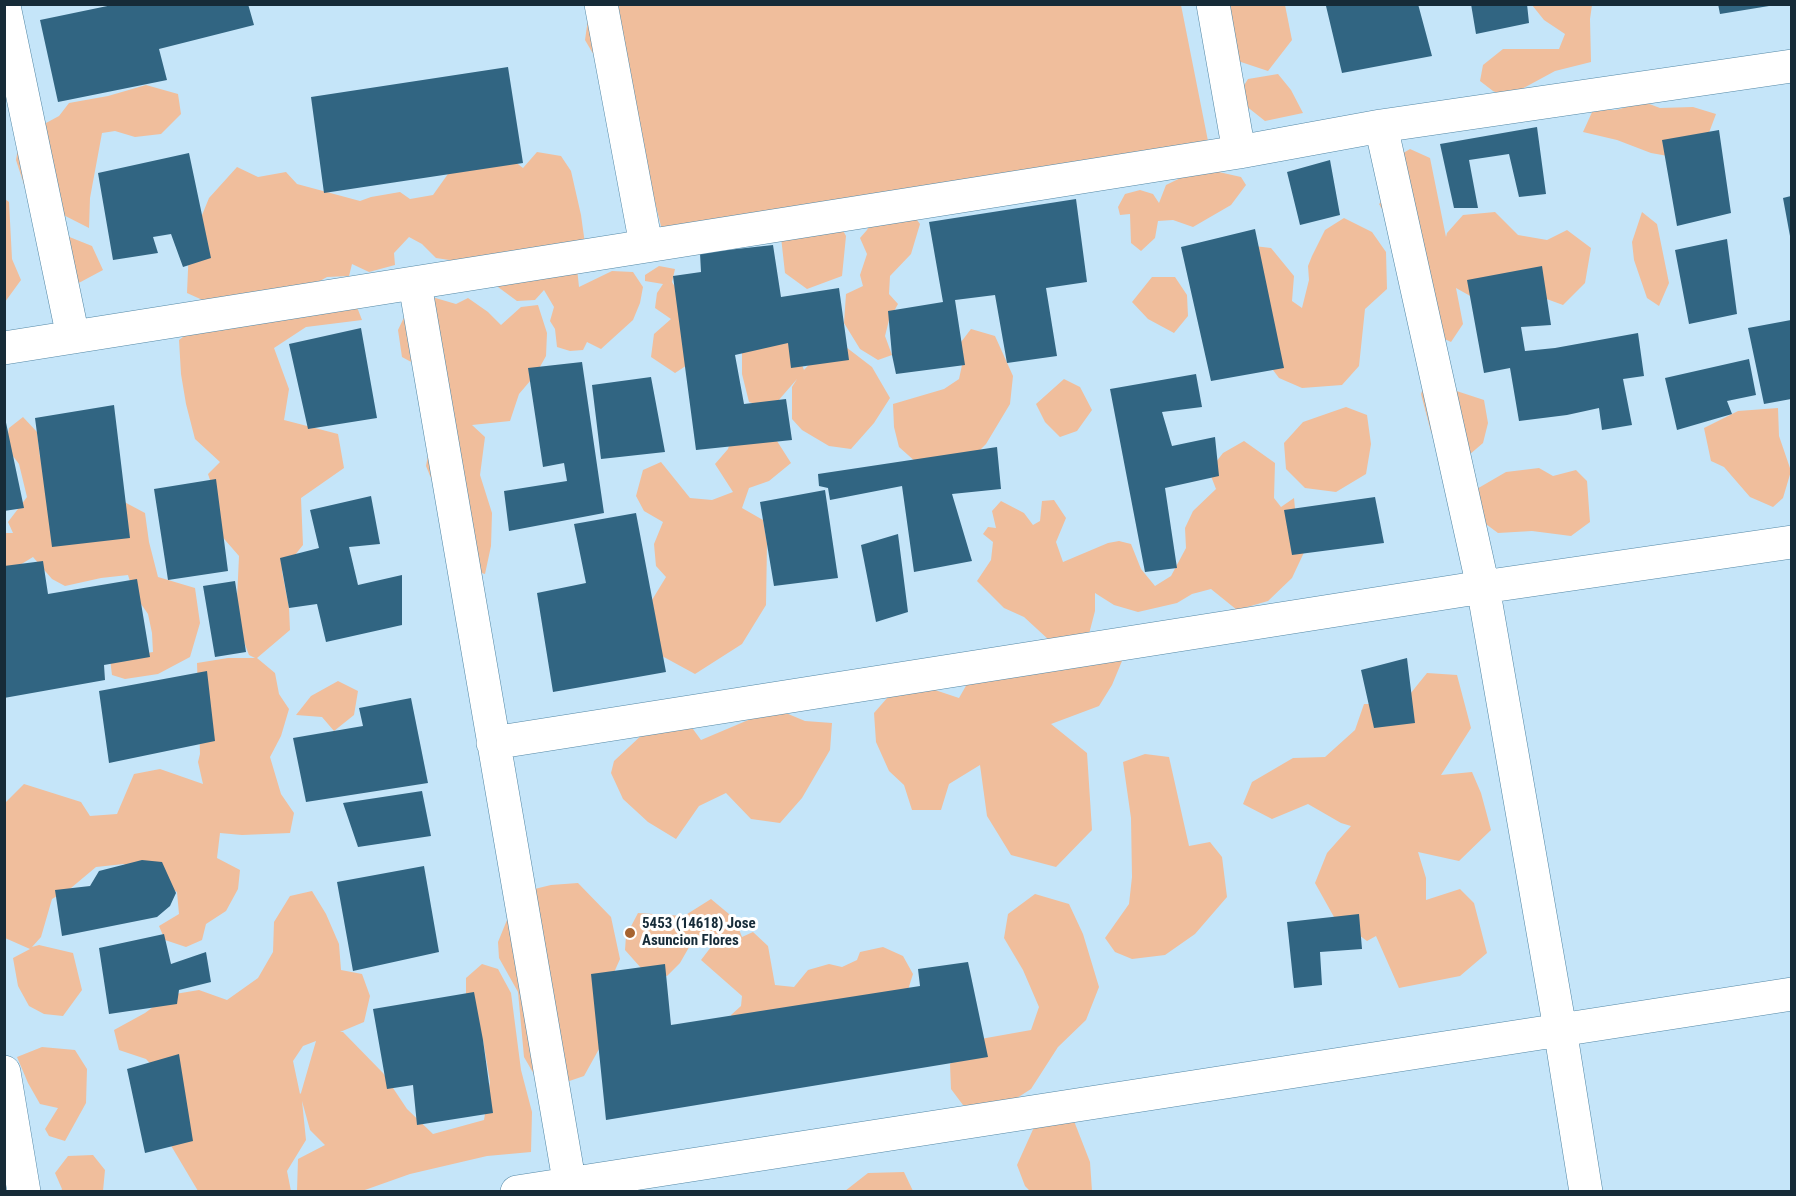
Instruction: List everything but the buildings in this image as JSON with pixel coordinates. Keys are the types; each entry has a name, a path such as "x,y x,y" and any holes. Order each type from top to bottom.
{"street":[{"path":"601,4 646,245"},
{"path":"1213,4 1239,152"},
{"path":"4,6 73,338"},
{"path":"4,348 1239,152 1381,126 1791,66"},
{"path":"1381,126 1483,587 1586,1191"},
{"path":"415,284 570,1187"},
{"path":"493,743 1483,587 1791,542"},
{"path":"517,1191 570,1187 1791,994"},
{"path":"4,1072 24,1191"}],"shaded area":[{"path":"590,5 1181,5 1208,141 902,200 920,224 911,254 890,276 889,294 898,304 889,320 885,336 892,355 878,360 860,349 844,323 846,294 863,286 860,275 867,254 860,238 867,230 879,205 662,230 629,115 585,40"},
{"path":"1211,5 1285,5 1292,40 1268,71 1223,56"},
{"path":"1532,5 1592,5 1591,62 1555,71 1507,97 1493,91 1480,81 1483,65 1503,49 1559,49 1565,34 1544,20"},
{"path":"1278,74 1291,90 1303,113 1265,121 1236,98 1248,79"},
{"path":"146,85 178,94 181,114 161,134 135,137 115,131 102,133 90,198 89,228 28,197 16,160 20,137 59,116 69,103 108,96"},
{"path":"1644,102 1660,108 1693,107 1716,114 1707,138 1679,158 1651,153 1617,140 1583,132 1593,110 1616,110"},
{"path":"1410,149 1430,158 1446,237 1463,215 1495,212 1518,235 1547,240 1567,230 1591,248 1585,283 1563,305 1525,291 1497,311 1456,288 1463,324 1451,342 1408,322 1397,234 1379,204 1395,189 1375,170"},
{"path":"537,152 561,156 571,171 585,244 577,268 579,287 612,271 633,272 643,287 633,320 601,349 587,342 583,350 570,351 557,347 555,329 550,321 554,307 544,290 535,300 517,301 498,287 496,271 463,262 436,258 422,244 409,237 394,253 395,265 369,272 352,264 349,276 327,277 306,289 218,307 187,293 189,247 209,198 237,167 258,177 286,172 297,184 360,201 400,192 410,199 433,195 455,164 505,154 523,168"},
{"path":"1201,168 1241,177 1246,185 1231,205 1193,227 1173,220 1158,221 1155,238 1141,251 1131,243 1130,214 1120,215 1118,207 1125,194 1140,190 1153,194 1159,203 1166,185"},
{"path":"5,199 9,202 12,259 21,280 5,302"},
{"path":"833,212 846,236 842,276 807,289 785,273 781,237"},
{"path":"1642,212 1657,224 1669,283 1659,306 1647,298 1634,260 1632,242"},
{"path":"1344,218 1372,232 1386,252 1387,289 1365,309 1359,366 1342,385 1302,388 1279,378 1255,346 1254,246 1271,248 1294,276 1292,301 1302,308 1309,280 1308,266 1312,256 1325,230"},
{"path":"67,236 92,246 103,270 75,285"},
{"path":"659,266 675,269 672,282 680,295 698,358 675,373 651,357 654,334 671,319 655,308 657,293 663,284 645,281 645,275"},
{"path":"1152,277 1175,277 1187,295 1188,316 1174,333 1148,319 1132,302"},
{"path":"350,289 362,320 306,327 274,348 289,389 284,420 338,434 344,468 301,498 303,545 282,571 289,608 290,630 257,658 275,673 279,694 289,709 281,736 270,757 281,794 294,813 290,833 242,835 220,833 217,858 240,870 238,889 226,911 206,924 202,940 186,947 165,940 159,926 179,914 177,892 160,882 146,883 124,864 96,867 71,888 52,899 41,937 32,947 39,945 73,953 82,990 63,1016 44,1014 29,1006 18,986 13,958 30,949 5,938 5,803 24,784 81,802 90,816 117,814 134,774 160,769 203,784 198,762 200,754 197,663 228,658 255,658 249,655 236,621 239,556 212,525 216,498 208,474 220,462 195,439 181,374 179,340 203,322"},
{"path":"432,297 456,304 468,298 488,312 501,325 521,307 538,305 547,333 546,356 536,374 519,394 510,421 472,425 485,437 480,475 492,513 491,546 485,574 454,565 433,483 426,466 430,445 424,369 402,357 398,330 410,305"},
{"path":"971,329 995,336 1013,376 1010,404 986,444 965,465 926,471 899,447 894,427 893,404 944,389 959,379 962,365 958,346"},
{"path":"761,330 794,345 804,370 816,357 842,344 872,367 890,398 874,423 851,449 829,446 802,430 792,419 792,387 797,379 771,409 749,402 742,374 742,351"},
{"path":"1064,379 1080,387 1092,410 1077,431 1060,437 1045,422 1036,404"},
{"path":"1426,381 1484,400 1488,423 1483,443 1469,455 1431,432 1421,394"},
{"path":"1346,407 1367,415 1371,444 1366,474 1336,492 1305,488 1286,469 1284,443 1303,422"},
{"path":"1778,408 1779,436 1791,471 1783,498 1773,507 1750,497 1724,467 1711,461 1704,428 1738,411"},
{"path":"23,417 37,432 40,457 145,513 149,542 158,577 195,588 200,623 190,657 158,674 125,679 112,675 110,659 153,652 148,614 134,594 128,575 65,586 52,579 33,557 5,574 5,533 13,533 8,522 27,497 19,464 6,447 9,428"},
{"path":"733,432 777,441 791,463 769,481 749,488 742,508 763,520 767,543 766,605 742,644 695,674 662,656 652,600 666,577 656,566 654,544 663,522 644,511 636,496 643,470 661,462 690,498 712,500 733,492 715,464 728,449"},
{"path":"1244,441 1275,463 1274,498 1281,507 1294,498 1296,519 1307,546 1292,578 1268,601 1237,610 1211,589 1192,594 1177,603 1138,612 1114,605 1095,593 1095,611 1089,634 1049,640 1024,617 1004,608 977,581 991,560 993,542 983,534 988,527 996,528 992,511 1001,501 1024,513 1033,525 1040,521 1042,501 1054,500 1066,518 1056,542 1063,562 1108,543 1119,541 1131,544 1141,569 1155,586 1171,576 1186,548 1185,528 1193,511 1216,489 1209,471 1223,453"},
{"path":"1539,468 1553,476 1576,470 1587,481 1590,522 1571,536 1532,531 1498,533 1479,519 1475,490 1506,472"},
{"path":"1089,660 1122,661 1112,685 1099,706 1051,724 1087,753 1092,830 1056,867 1011,855 987,816 980,765 949,784 941,810 912,810 904,785 889,771 876,742 874,713 895,689 926,687 959,698 967,684"},
{"path":"1427,673 1457,675 1471,728 1441,775 1472,772 1481,793 1491,830 1459,861 1418,852 1426,878 1426,900 1460,889 1474,903 1487,953 1460,976 1399,988 1376,936 1367,941 1334,917 1315,883 1327,853 1351,826 1341,823 1308,804 1272,819 1243,804 1252,782 1293,758 1325,757 1355,730 1364,704 1402,704"},
{"path":"338,681 358,691 354,715 334,731 322,717 296,715 311,696"},
{"path":"781,711 805,721 832,723 830,750 802,798 780,823 751,819 726,793 699,806 676,839 648,822 623,799 611,773 614,761 645,732 690,725 701,740 753,718"},
{"path":"1145,754 1169,757 1189,846 1210,842 1222,857 1227,897 1195,934 1165,955 1132,959 1115,952 1105,938 1129,904 1132,877 1131,818 1123,762"},
{"path":"578,883 611,917 620,959 608,986 599,1049 584,1076 543,1090 524,1057 518,992 499,958 498,942 518,893 551,885"},
{"path":"312,891 326,914 339,944 341,970 362,974 370,996 364,1022 340,1032 343,1032 383,1073 407,1109 433,1134 484,1120 490,1082 483,1040 475,1028 466,1001 466,978 482,964 498,969 511,993 521,1070 532,1112 531,1152 487,1156 410,1174 362,1191 297,1191 298,1159 325,1145 310,1130 302,1101 306,1140 287,1171 291,1191 198,1191 148,1107 160,1074 146,1059 119,1050 114,1030 145,1013 169,995 199,990 227,1000 258,978 273,952 274,922 290,896","holes":["316,1041 301,1093 293,1061 303,1046"]},
{"path":"1035,894 1069,904 1083,934 1099,987 1086,1020 1058,1047 1031,1089 998,1110 963,1105 951,1089 950,1064 975,1040 1031,1030 1039,1007 1023,970 1004,938 1008,914"},
{"path":"711,899 735,919 742,937 753,932 768,946 775,985 794,987 808,970 829,964 842,967 857,960 860,952 883,947 903,956 913,974 906,996 735,1033 731,1015 741,1006 742,996 701,960 714,943 692,942 680,963 667,976 641,968 625,950 626,936 638,913 684,916"},
{"path":"42,1047 75,1050 87,1069 86,1103 65,1141 49,1136 45,1129 58,1108 40,1104 17,1057"},
{"path":"1074,1121 1090,1162 1092,1191 1030,1191 1025,1186 1017,1165 1035,1125"},
{"path":"93,1155 105,1170 103,1191 61,1191 55,1173 68,1156"},
{"path":"904,1172 913,1191 845,1191 868,1173"}],"place":[{"name":"5453 (14618) Jose Asuncion Flores","path":"630,933"}]}
